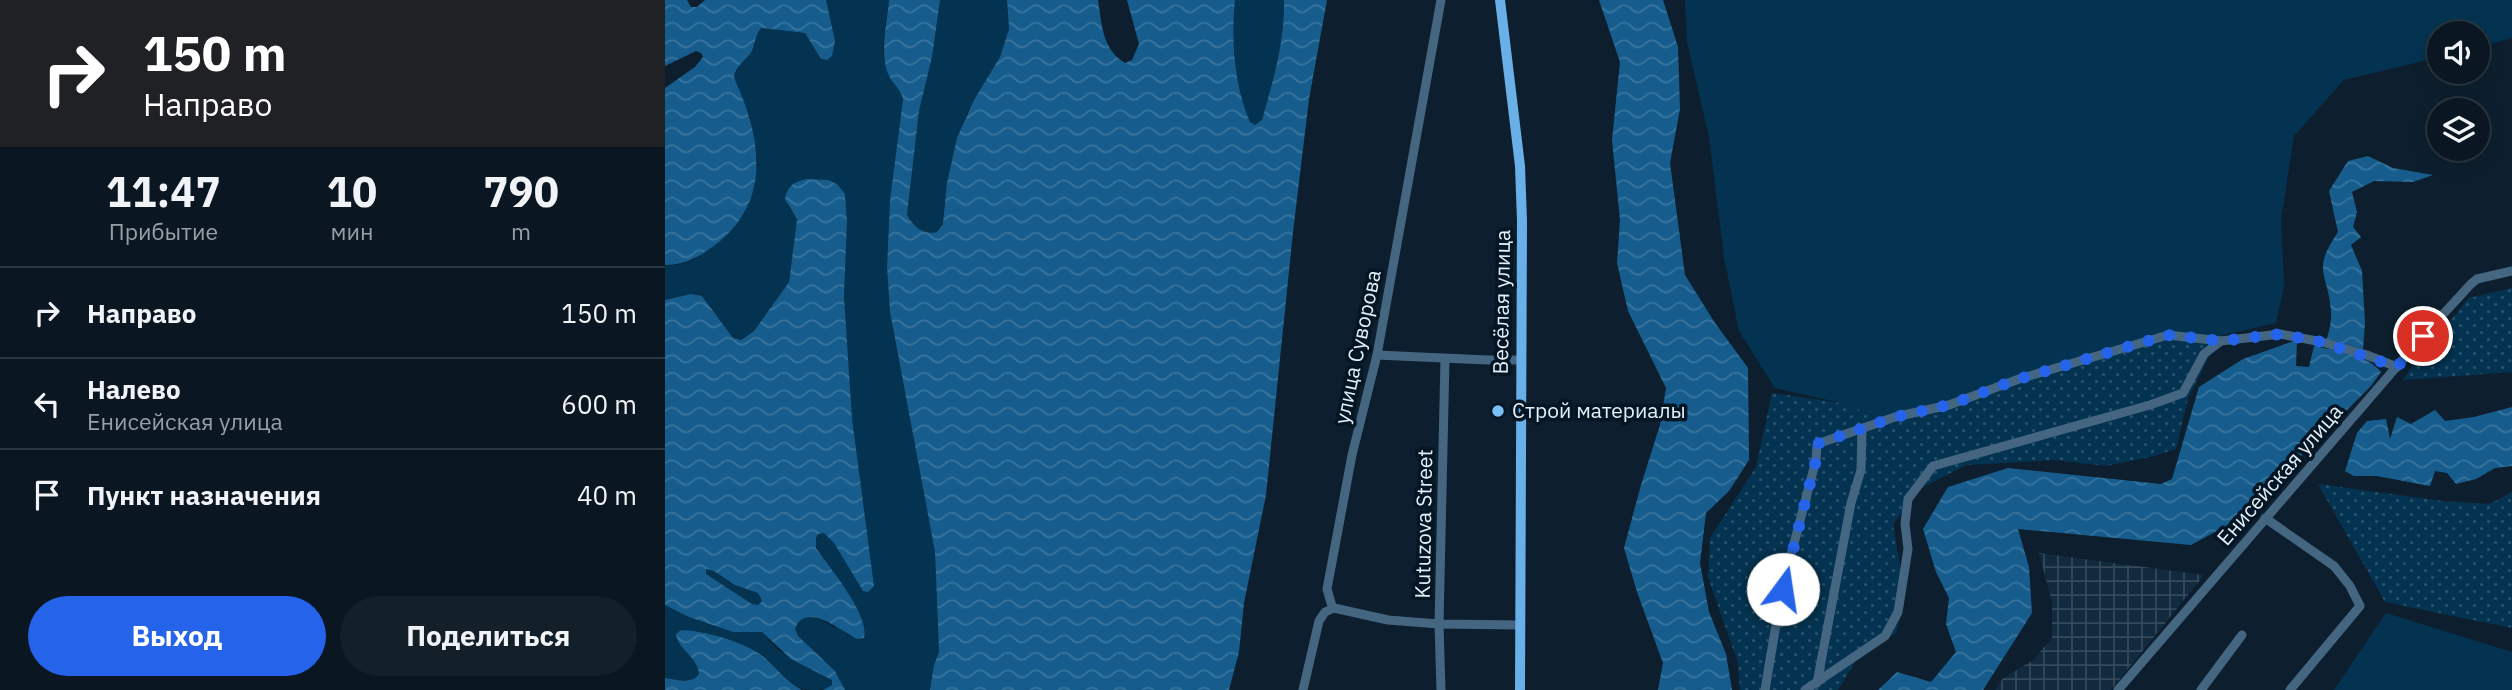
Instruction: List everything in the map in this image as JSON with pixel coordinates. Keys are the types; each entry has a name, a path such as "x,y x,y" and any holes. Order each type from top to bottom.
{"main road":[{"name":"Весёлая улица","path":"1500,0 1520,166 1522,221 1520,690"}],"street":[{"name":"улица Суворова","path":"1335,608 1329,600 1327,589 1352,455 1377,355 1441,0"},
{"name":"Енисейская улица","path":"2119,690 2265,518 2474,282 2512,271"},
{"path":"1765,690 1783,589 1816,460 1817,444 1895,417 1949,405 2019,379 2168,335 2221,341 2280,334 2322,342 2397,367"},
{"path":"1805,690 1885,636 1898,612 1908,549 1905,524 1908,499 1933,466 2183,394 2204,354 2221,341"},
{"path":"1377,355 1520,360"},
{"name":"Kutuzova Street","path":"1441,690 1439,624 1445,359"},
{"path":"1817,683 1850,503 1861,470 1862,429"},
{"path":"2265,518 2335,566 2350,586 2360,606 2290,690"},
{"path":"1303,690 1319,621 1325,612 1335,608 1388,620 1520,625"},
{"path":"2201,690 2242,635"}],"shaded area":[{"path":"826,0 889,0 883,52 888,69 903,98 890,200 887,267 890,312 935,552 939,652 930,690 845,690 835,671 798,636 795,629 798,622 807,617 818,619 835,628 838,582 818,551 818,534 824,533 834,543 863,591 874,586 852,418 844,296 847,222 845,194 788,206 797,218 789,282 754,331 740,340 733,338 702,296 691,294 665,300 665,265 693,260 732,230 745,213 758,163 750,117 734,78 739,64 749,55 756,42 756,33 761,28 805,33 821,59 827,60 833,45 833,31"},
{"path":"940,0 1007,0 1009,29 1000,57 966,115 943,224 937,232 932,233 920,229 907,215 919,111 932,57"},
{"path":"1235,0 1284,0 1283,31 1274,76 1262,120 1255,125 1250,122 1237,78 1233,30"},
{"path":"1685,0 2512,0 2512,38 2490,44 2490,21 2427,21 2427,60 2344,80 2294,136 2281,220 2284,286 2276,323 2219,336 2141,346 1987,396 1884,420 1841,403 1775,388 1739,331 1724,257 1709,137 1687,42"},
{"path":"2512,288 2512,372 2403,380 2426,348 2469,298"},
{"path":"2219,336 2188,399 2176,449 2106,466 2054,460 1966,465 1920,489 1893,524 1905,598 1896,633 1858,657 1838,690 1740,690 1738,663 1708,577 1710,538 1756,467 1772,393 1841,403 1884,420 1987,396 2141,346"},
{"path":"2318,484 2443,501 2490,504 2512,492 2512,628 2385,602"},
{"path":"2039,553 2204,575 2111,690 1995,690 2003,678 2032,661 2052,638 2052,602"},
{"path":"706,569 714,571 735,585 758,593 762,601 758,605 752,604 706,574"},
{"path":"665,605 689,617 733,632 762,632 778,650 827,676 832,685 820,690 803,689 789,682 766,659 750,650 711,634 681,630 677,639 698,664 699,674 695,679 684,681 665,678"},
{"path":"2386,613 2512,652 2512,690 2334,690"}],"water":[{"path":"665,0 687,0 691,7 697,7 705,0 826,0 835,41 832,56 827,60 821,59 805,33 761,28 752,51 738,67 734,78 755,142 757,164 748,206 736,225 713,247 673,265 665,265 665,88 695,67 703,57 696,51 665,66"},
{"path":"889,0 940,0 932,57 919,111 907,215 919,229 932,233 937,232 943,224 947,183 957,138 974,100 1000,57 1009,29 1007,0 1098,0 1107,44 1125,63 1132,60 1139,44 1127,0 1235,0 1233,30 1237,78 1250,122 1255,125 1262,120 1274,76 1283,31 1284,0 1327,0 1309,99 1266,495 1244,603 1239,652 1229,690 930,690 939,652 935,552 890,312 887,267 890,200 903,99 888,75 885,63 884,45"},
{"path":"1599,0 1663,0 1678,47 1680,109 1670,163 1685,275 1748,368 1749,460 1729,491 1706,513 1700,563 1709,612 1726,654 1732,690 1658,690 1663,663 1624,548 1660,425 1666,388 1628,311 1617,263 1620,220 1612,140 1620,62"},
{"path":"2368,156 2393,168 2433,175 2413,182 2374,181 2352,192 2357,212 2353,227 2361,237 2351,245 2362,271 2365,323 2363,349 2327,339 2331,314 2323,264 2338,232 2329,191 2348,161"},
{"path":"807,179 828,180 837,184 845,194 847,222 844,296 852,418 874,586 868,592 863,591 834,543 824,533 818,534 816,548 855,604 864,628 864,638 857,639 833,624 815,617 800,621 795,629 798,636 835,671 845,690 823,690 832,685 832,680 791,659 762,632 733,632 689,617 665,605 665,300 691,294 702,296 733,338 741,340 754,331 789,282 797,219 785,199 790,187","holes":["706,569 714,571 735,585 758,593 762,601 758,605 752,604 706,574"]},
{"path":"2297,340 2296,366 2309,367 2314,346 2359,357 2381,372 2371,386 2237,520 2191,545 2018,529 2029,567 2032,613 1983,690 1878,690 1897,672 1931,682 1956,652 1946,624 1949,598 1936,572 1923,529 1948,487 2008,468 2161,484 2172,479 2199,387 2243,359"},
{"path":"2512,407 2512,466 2495,468 2476,479 2456,484 2447,473 2435,471 2430,486 2377,476 2354,476 2345,471 2357,433 2367,421 2386,419 2390,439 2397,417 2411,424 2435,410 2445,421"},
{"path":"681,630 713,635 748,647 802,690 665,690 665,678 684,681 694,679 699,674 695,662 677,640 676,634"}],"place":[{"name":"Строй материалы","path":"1498,411"}],"route":[{"path":"1783,589 1816,460 1817,444 1895,417 1949,405 2019,379 2168,335 2221,341 2280,334 2322,342 2397,367 2423,336"}]}
